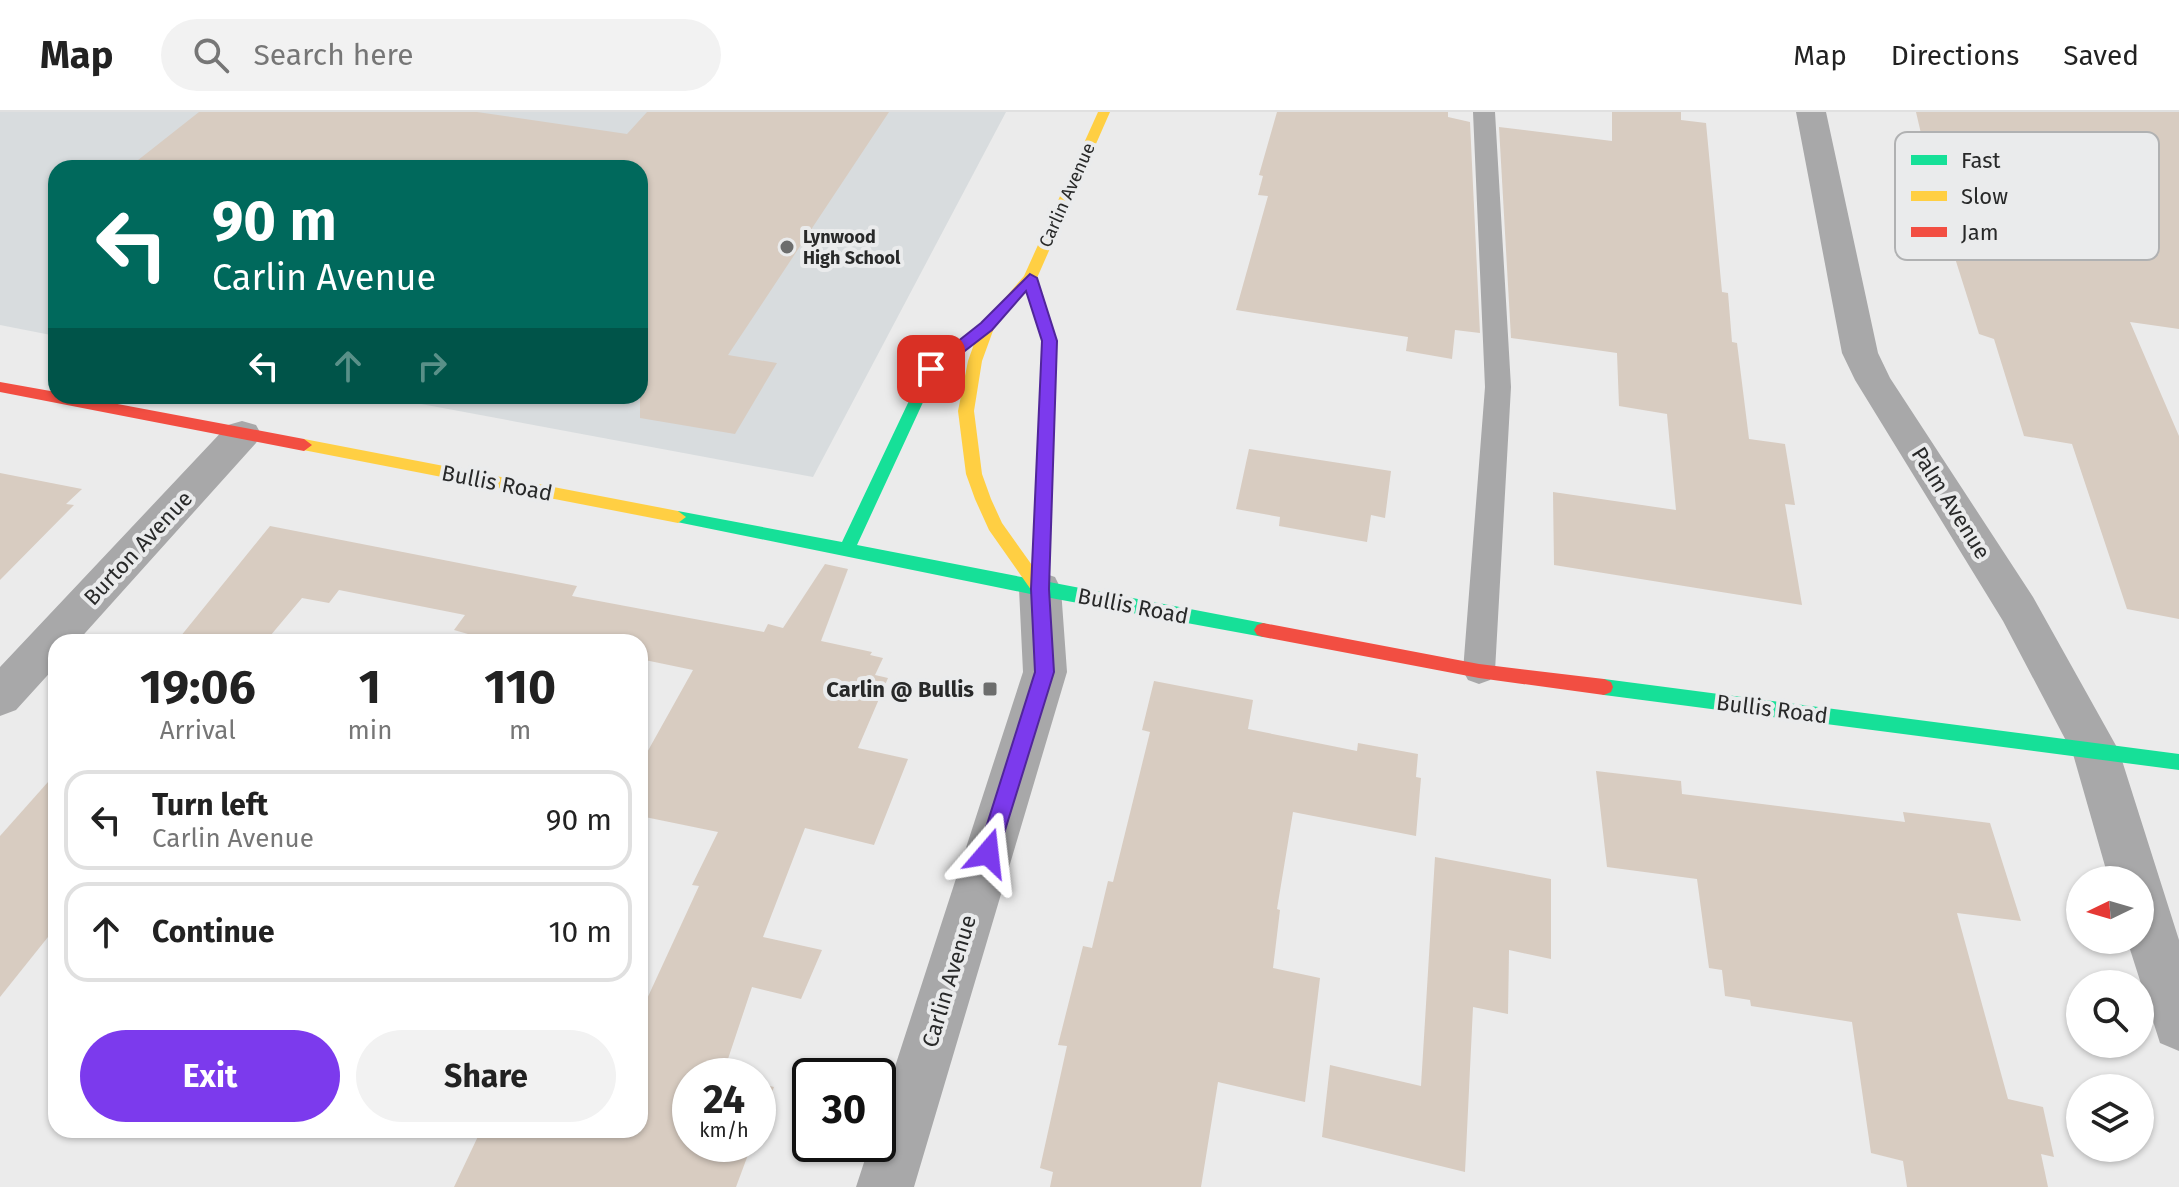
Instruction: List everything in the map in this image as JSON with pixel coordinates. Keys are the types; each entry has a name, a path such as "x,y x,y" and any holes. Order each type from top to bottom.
{"street":[{"name":"Carlin Avenue","path":"1040,589 995,526 974,474 966,411 975,361 987,327 1030,278 1104,112"},
{"name":"Palm Avenue","path":"1811,112 1860,353 1873,380 2018,609 2096,751 2130,866"},
{"name":"Carlin Avenue","path":"885,1187 1045,672 1040,589 1049,341 1030,278"},
{"path":"846,551 931,369 987,327"},
{"name":"Bullis Road","path":"0,387 48,396"},
{"name":"Bullis Road","path":"88,404 1479,671 2179,762"},
{"name":"Burton Avenue","path":"58,634 242,434"},
{"name":"Burton Avenue","path":"0,697 48,645"},
{"path":"2154,943 2179,1024"}],"lane":[{"path":"1479,671 1498,387 1484,112"}],"shaded area":[{"name":"Lynwood High School","path":"0,112 1006,112 813,477 421,404 648,404 648,160 48,160 48,334 0,325"}],"building":[{"path":"199,112 477,112 627,134 647,112 889,112 728,355 777,363 735,434 640,418 640,404 648,404 648,160 138,160"},
{"path":"1277,112 1448,112 1448,117 1470,122 1480,333 1455,330 1452,359 1406,351 1408,337 1236,310 1268,196 1258,195 1263,176 1259,175"},
{"path":"1612,112 1681,112 1681,120 1706,123 1722,292 1728,293 1732,342 1737,343 1749,439 1785,444 1795,505 1785,504 1802,605 1554,565 1553,492 1676,510 1667,414 1619,406 1617,353 1511,338 1499,127 1612,141"},
{"path":"1916,112 2179,112 2179,329 2130,322 2179,436 2179,619 2127,609 2072,444 2024,436 1994,339 1979,334 1956,260 2159,260 2159,132 1921,132"},
{"path":"1249,449 1391,471 1385,518 1371,515 1367,542 1279,526 1280,517 1236,509"},
{"path":"0,473 82,489 66,504 74,505 0,580"},
{"path":"270,526 577,586 572,596 764,632 768,624 783,628 825,564 848,569 821,641 872,652 870,655 883,658 875,675 888,678 858,748 908,759 874,845 805,828 763,937 822,950 801,999 752,987 728,1058 672,1058 672,1162 745,1162 736,1187 454,1187 477,1138 648,1138 648,997 699,886 692,885 718,832 648,818 648,751 693,670 648,661 648,634 468,634 454,630 465,615 339,590 329,603 302,598 272,634 182,634"},
{"path":"1154,681 1253,700 1248,729 1357,751 1358,743 1418,754 1416,777 1421,778 1416,836 1293,812 1277,909 1280,910 1273,968 1320,978 1305,1102 1218,1082 1201,1187 1050,1187 1053,1172 1040,1168 1067,1046 1058,1045 1083,946 1092,948 1108,881 1113,882 1150,732 1142,730"},
{"path":"1596,771 1681,781 1682,794 1905,822 1903,812 1990,823 2021,921 1957,913 2008,1099 2043,1107 2054,1157 2041,1154 2048,1187 1907,1187 1903,1161 1871,1153 1852,1022 1751,1006 1750,1000 1725,996 1722,970 1709,968 1697,879 1607,867"},
{"path":"48,782 48,937 0,997 0,836"},
{"path":"1435,857 1551,879 1551,959 1509,950 1508,1014 1473,1007 1465,1172 1322,1137 1330,1065 1421,1086"}],"traffic: fast":[{"path":"1030,278 1049,341 1040,589"},
{"path":"846,551 931,369 987,327"},
{"path":"678,517 1263,630"},
{"path":"1604,687 2179,762"}],"traffic: slow":[{"path":"1040,589 995,526 983,499 974,474 966,411 975,361 987,327 1030,278 1104,112"},
{"path":"304,445 678,517"}],"traffic: jam":[{"path":"0,387 48,396"},
{"path":"89,404 304,445"},
{"path":"1263,630 1479,671 1604,687"}],"place":[{"name":"Lynwood High School","path":"787,247"},
{"name":"Carlin @ Bullis","path":"990,689"}],"route":[{"path":"931,369 987,327 1030,278 1049,341 1040,589 1045,672 988,853"}]}
